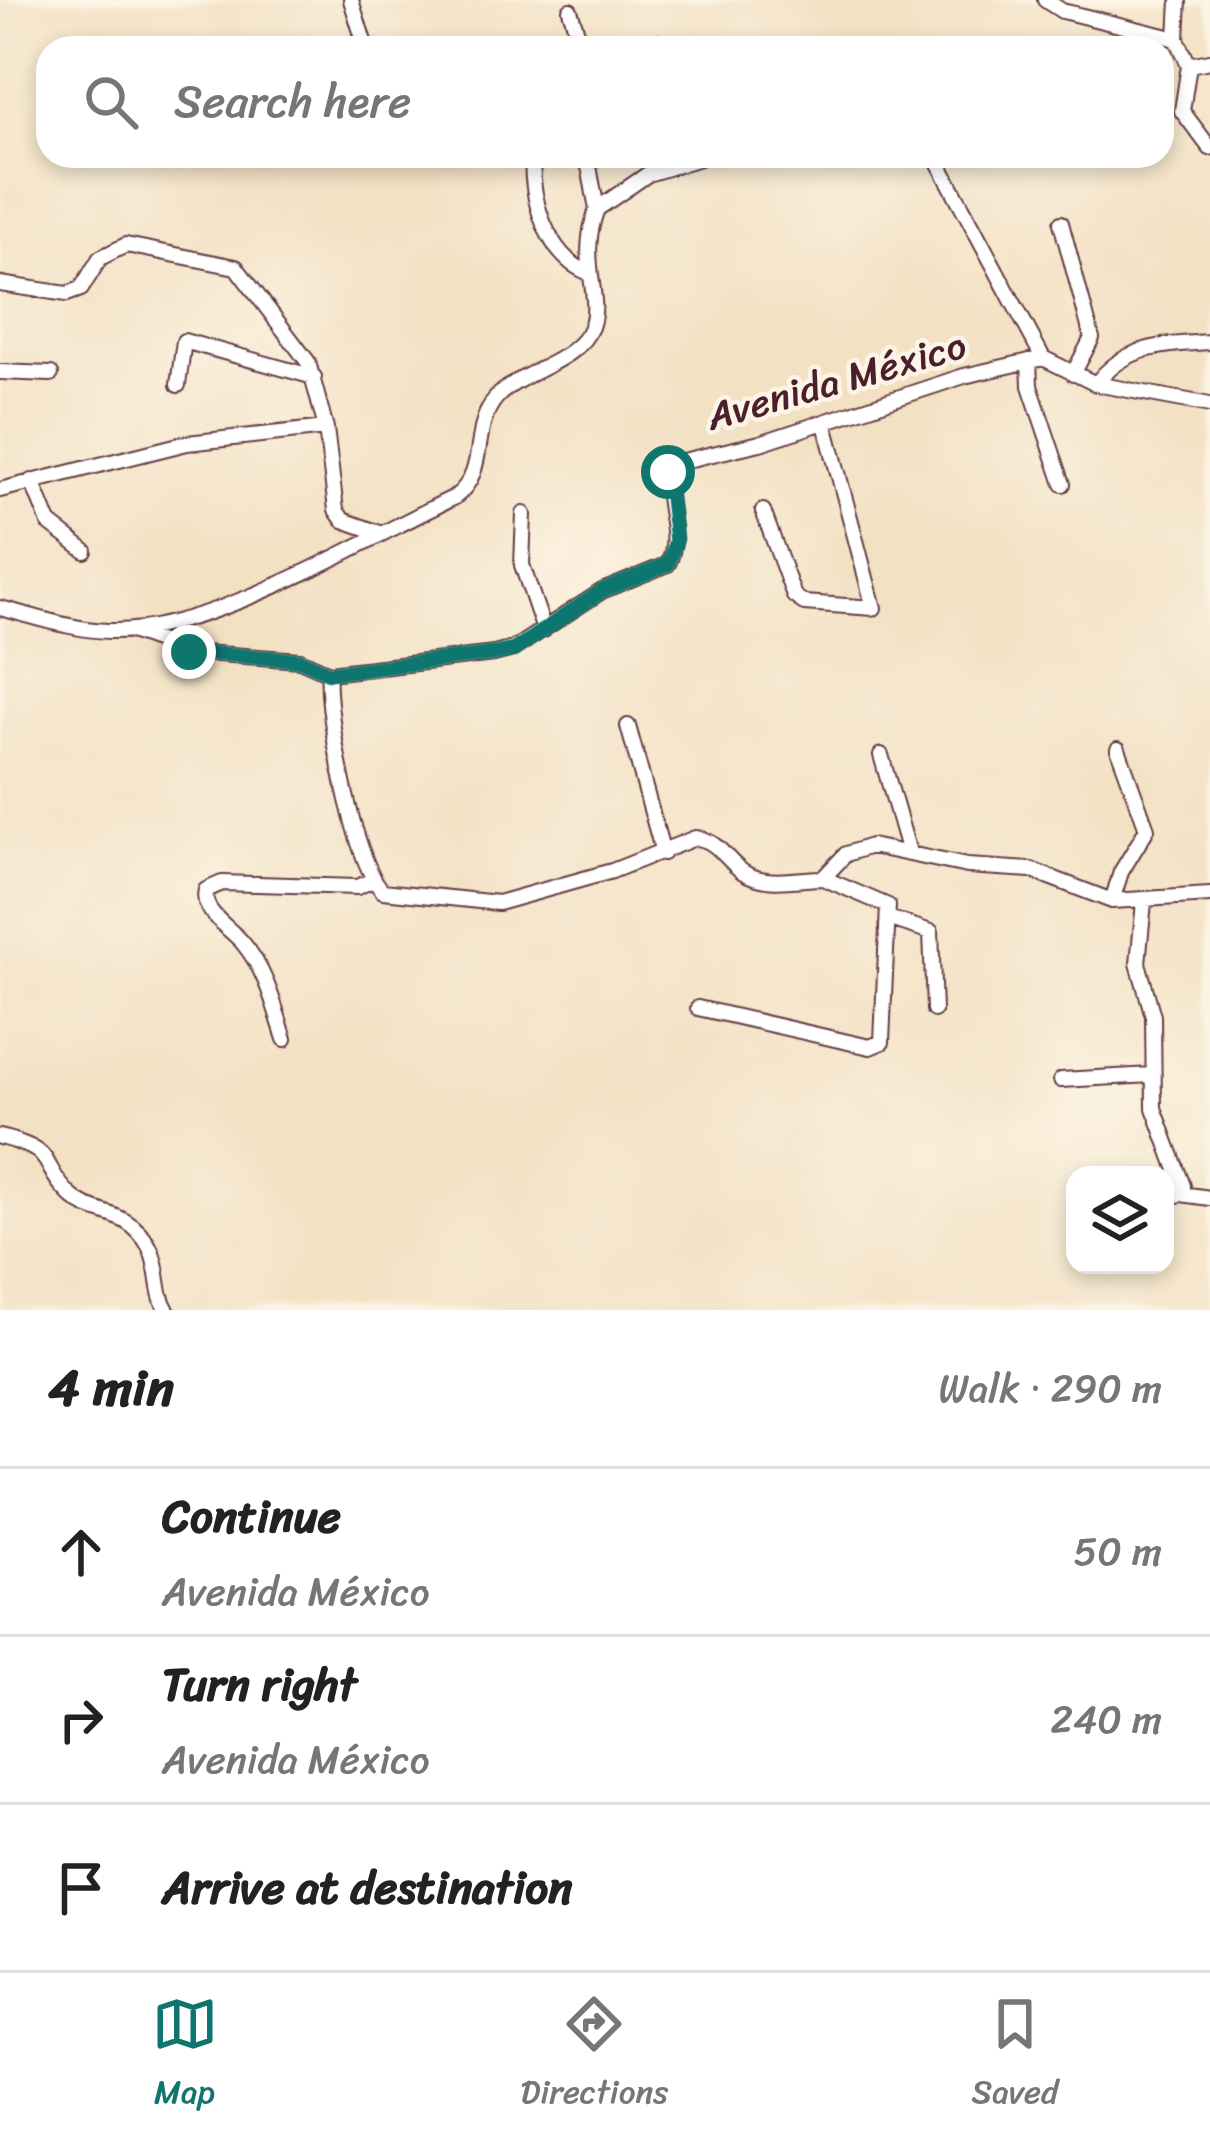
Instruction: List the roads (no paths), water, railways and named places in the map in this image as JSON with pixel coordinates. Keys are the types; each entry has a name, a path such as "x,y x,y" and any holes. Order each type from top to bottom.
{"street":[{"path":"351,0 362,36"},
{"path":"1045,0 1063,11 1165,36"},
{"path":"1179,0 1177,39 1189,65 1182,111 1210,148"},
{"path":"570,10 578,36"},
{"path":"1189,65 1210,61"},
{"path":"533,168 532,187 541,213 570,266 587,272"},
{"path":"0,608 83,628 131,631 196,616 380,533 466,488 478,469 486,419 497,396 584,340 595,316 587,272 587,234 597,209 589,168"},
{"path":"597,209 648,174 667,168"},
{"path":"941,168 1036,360 1030,386 1063,484"},
{"path":"1060,223 1092,338 1073,374"},
{"path":"0,284 67,294 81,289 100,258 126,245 236,267 314,377 336,510 343,520 380,533"},
{"path":"178,386 179,349 184,341 314,377"},
{"path":"1096,384 1123,356 1161,345 1210,342"},
{"path":"1036,360 1096,384 1210,405"},
{"name":"Avenida México","path":"131,631 189,652 300,660 329,673 514,650 602,591 668,564 676,541 667,486 674,463 825,424 964,376 1036,360"},
{"path":"0,372 51,374"},
{"path":"763,511 794,596 804,603 874,608 825,424"},
{"path":"0,490 187,443 326,428"},
{"path":"32,482 49,523 85,551"},
{"path":"524,514 522,565 544,630"},
{"path":"329,673 352,826 371,881 382,891 498,904 705,838 756,878 824,878 850,894 881,900 891,919 884,1028 877,1046 698,1008"},
{"path":"628,726 663,853"},
{"path":"1112,901 1121,872 1147,830 1118,749"},
{"path":"880,755 908,849"},
{"path":"824,878 835,863 863,846 908,849 954,864 1030,870 1112,901 1210,896"},
{"path":"285,1039 264,974 247,947 208,909 203,901 206,890 223,884 357,887 371,881"},
{"path":"1144,902 1138,964 1153,1016 1154,1108 1176,1193 1210,1198"},
{"path":"891,919 931,932 934,1010"},
{"path":"1061,1080 1152,1075"},
{"path":"0,1137 37,1149 50,1160 69,1195 120,1216 138,1231 150,1248 167,1310"}]}
